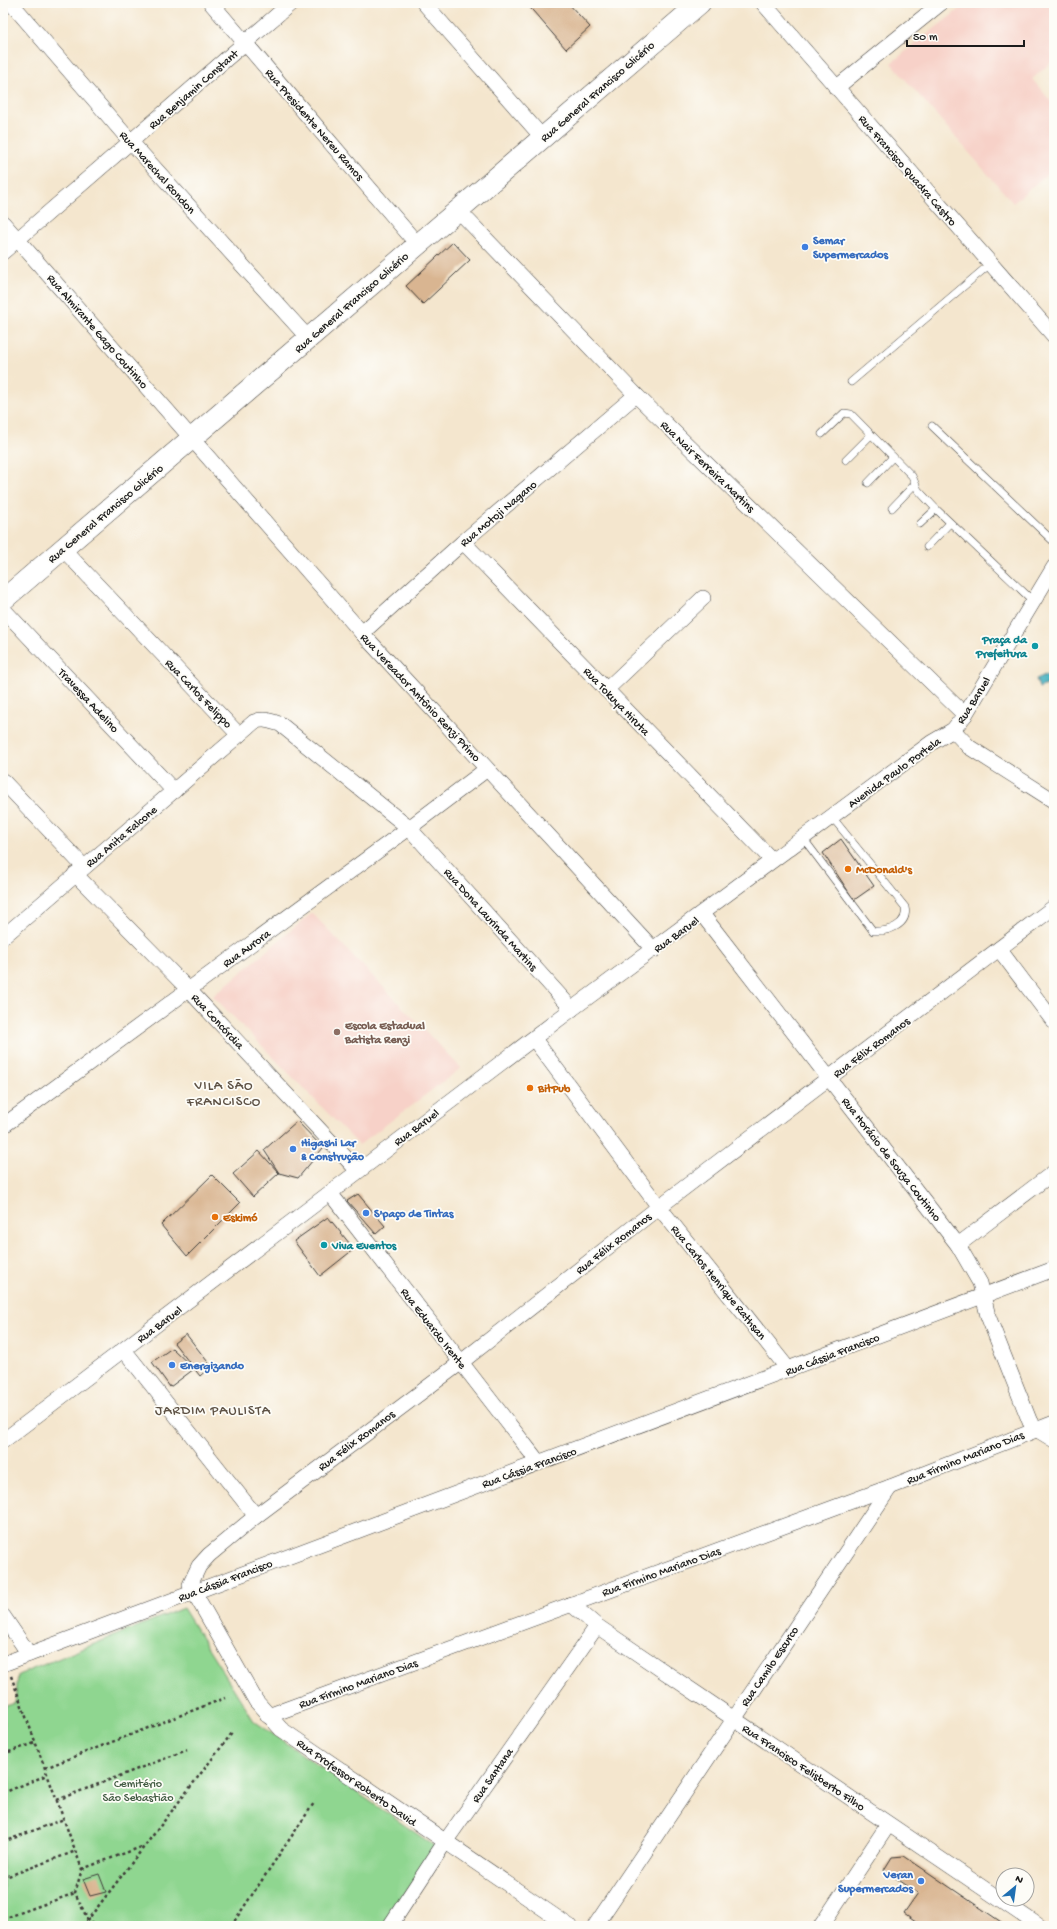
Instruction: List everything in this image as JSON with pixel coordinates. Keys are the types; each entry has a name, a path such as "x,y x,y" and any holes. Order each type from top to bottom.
{"main road":[{"name":"Rua General Francisco Glicério","path":"3,600 700,3"}],"street":[{"name":"Rua Marechal Rondon","path":"11,3 132,142 309,339"},
{"name":"Rua Presidente Nereu Ramos","path":"211,3 418,244"},
{"name":"Rua Benjamin Constant","path":"3,252 132,142 290,3"},
{"path":"424,3 543,138"},
{"name":"Rua Francisco Quadra Castro","path":"763,3 1054,336"},
{"path":"836,88 941,3"},
{"name":"Rua Nair Ferreira Martins","path":"458,210 636,395 965,716"},
{"name":"Rua Almirante Gago Coutinho","path":"3,223 102,334 191,439"},
{"name":"Rua Motoji Nagano","path":"362,633 464,542 636,395"},
{"name":"Rua Vereador Antônio Renzi Primo","path":"191,439 362,633 654,950"},
{"name":"Rua Tokuya Hiruta","path":"464,542 772,860"},
{"name":"Rua Carlos Felippo","path":"63,549 239,735 254,722 261,719 280,724 409,828"},
{"name":"Rua Baruel","path":"954,730 965,716 1054,567"},
{"path":"606,690 703,598"},
{"name":"Travessa Adelino","path":"3,609 174,791"},
{"name":"Avenida Paulo Portela","path":"832,817 931,743 954,730 969,747 1054,801"},
{"name":"Rua Anita Falcone","path":"3,936 239,735"},
{"name":"Rua Aurora","path":"3,1126 487,769"},
{"name":"Rua Concórdia","path":"3,781 80,871 189,990 358,1170"},
{"name":"Rua Baruel","path":"3,1441 330,1193 358,1170 572,1009 654,950 772,860 832,817"},
{"name":"Rua Dona Laurinda Martins","path":"409,828 572,1009"},
{"name":"Rua Félix Romanos","path":"194,1592 190,1585 199,1566 209,1555 256,1516 460,1362 659,1207 1054,907"},
{"name":"Rua Horácio de Souza Coutinho","path":"702,914 958,1245 974,1270 984,1297 988,1316 1027,1414 1036,1429"},
{"path":"999,949 1054,1022"},
{"name":"Rua Carlos Henrique Rathsan","path":"534,1039 659,1207 789,1370"},
{"path":"958,1245 1054,1172"},
{"name":"Rua Eduardo Irente","path":"330,1193 539,1463"},
{"name":"Rua Cássia Francisco","path":"4,1664 984,1297 1054,1269"},
{"path":"124,1350 256,1516"},
{"name":"Rua Firmino Mariano Dias","path":"268,1716 890,1487 1054,1423"},
{"path":"1036,1429 1054,1440"},
{"name":"Rua Camilo Escurco","path":"595,1926 733,1718 890,1487"},
{"name":"Rua Professor Roberto David","path":"194,1592 256,1701 281,1730 569,1926"},
{"name":"Rua Francisco Felisberto Filho","path":"570,1604 597,1626 888,1825 1040,1926"},
{"path":"3,1616 29,1654"},
{"name":"Rua Santana","path":"390,1926 445,1842 597,1626"},
{"path":"821,1926 888,1825"}],"lane":[{"path":"851,382 990,264"},
{"path":"822,434 848,412 912,476 914,485 936,509 1034,602"},
{"path":"932,426 1054,542"},
{"path":"846,460 871,435"},
{"path":"868,483 894,457"},
{"path":"892,508 914,485"},
{"path":"920,524 936,509"},
{"path":"927,547 950,523"},
{"path":"803,838 873,931 884,932 894,928 904,920 907,914 906,907 832,817"}],"path":[{"path":"4,1664 45,1768 82,1870 75,1893 88,1920 97,1926"},
{"path":"45,1768 225,1698"},
{"path":"83,1926 232,1733"},
{"path":"3,1754 35,1743"},
{"path":"56,1800 188,1750"},
{"path":"3,1793 47,1775"},
{"path":"230,1926 314,1803"},
{"path":"3,1842 64,1819"},
{"path":"82,1870 144,1846"},
{"path":"3,1878 76,1851"},
{"path":"3,1920 75,1893"}],"shaded area":[{"path":"967,3 1054,3 1054,60 1032,79 1054,105 1054,168 1013,203 891,63"},
{"name":"Escola Estadual Batista Renzi","path":"312,913 461,1068 359,1145 213,996"}],"green space":[{"name":"Cemitério São Sebastião","path":"183,1608 254,1721 436,1847 383,1926 3,1926 3,1707 15,1703 18,1675"}],"water":[{"path":"1054,671 1054,682 1039,688 1036,679"}],"building":[{"path":"526,3 568,3 590,27 566,49"},
{"path":"453,242 470,260 423,304 406,286"},
{"name":"McDonald's","path":"841,839 874,886 854,900 823,853"},
{"name":"Higashi Lar & Construção","path":"297,1121 323,1148 298,1178 279,1173 264,1150"},
{"path":"259,1151 279,1173 253,1197 233,1174"},
{"path":"212,1175 240,1203 187,1256 161,1225"},
{"name":"S'paço de Tintas","path":"358,1194 385,1226 376,1234 347,1201"},
{"name":"Viva Eventos","path":"328,1217 354,1249 320,1276 294,1241"},
{"path":"186,1334 211,1366 200,1376 174,1343"},
{"name":"Energizando","path":"172,1348 194,1369 170,1387 152,1362"},
{"name":"Veran Supermercados","path":"904,1856 1007,1926 923,1926 904,1913 918,1893 884,1870 892,1857"},
{"path":"99,1874 106,1892 90,1896 83,1879"}],"place":[{"name":"Semar Supermercados","path":"805,247"},
{"name":"Praça da Prefeitura","path":"1035,646"},
{"name":"McDonald's","path":"848,869"},
{"name":"Escola Estadual Batista Renzi","path":"337,1032"},
{"name":"BitPub","path":"530,1088"},
{"name":"Higashi Lar & Construção","path":"293,1149"},
{"name":"S'paço de Tintas","path":"366,1213"},
{"name":"Eskimó","path":"215,1217"},
{"name":"Viva Eventos","path":"324,1245"},
{"name":"Energizando","path":"172,1365"},
{"name":"Veran Supermercados","path":"921,1881"}],"district":[{"name":"VILA SÃO FRANCISCO","path":"224,1092"},
{"name":"JARDIM PAULISTA","path":"213,1409"}]}
